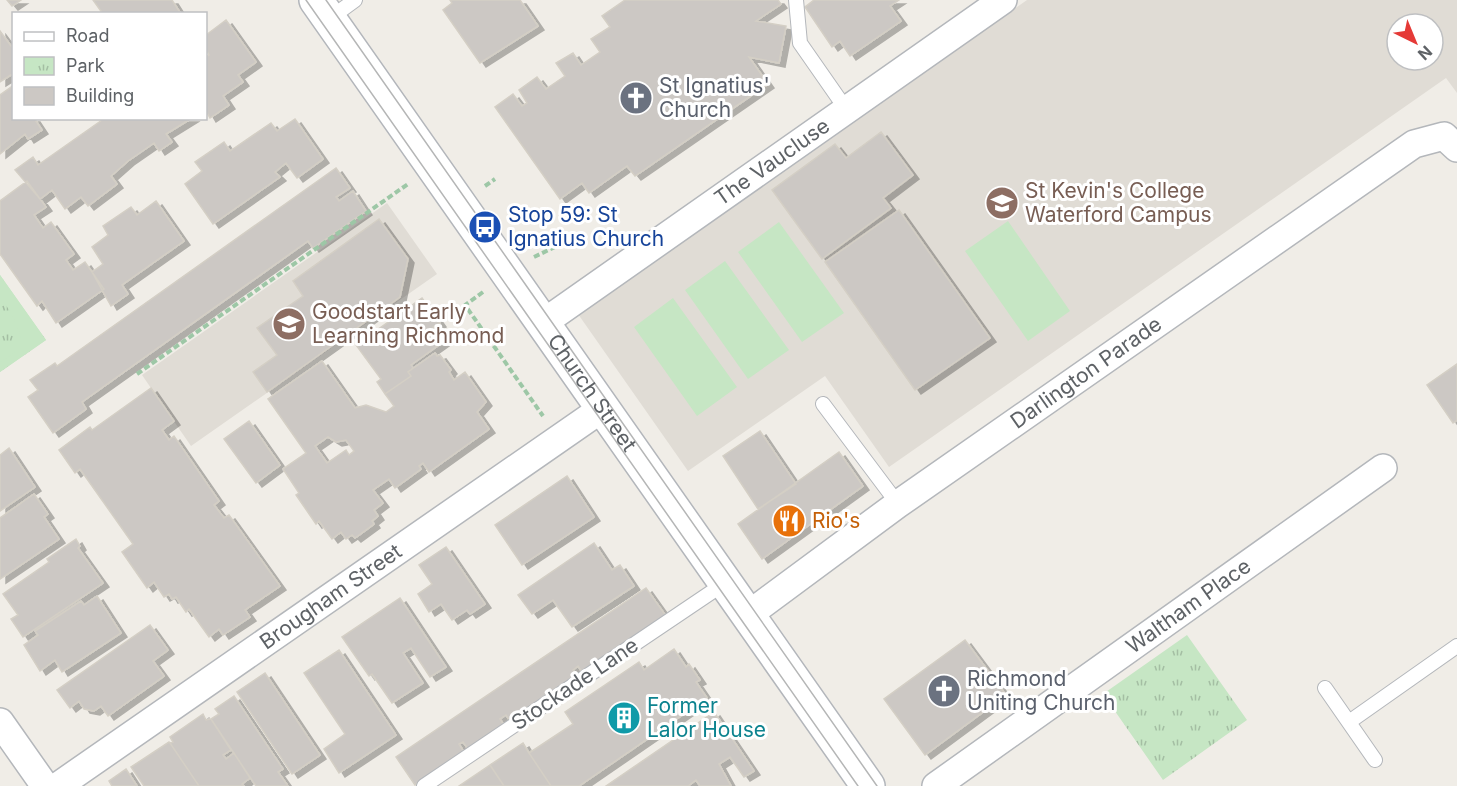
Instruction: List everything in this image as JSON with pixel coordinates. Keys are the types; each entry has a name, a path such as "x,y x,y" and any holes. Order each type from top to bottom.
{"main road":[{"name":"Church Street","path":"333,6 433,167 868,786"}],"street":[{"name":"The Vaucluse","path":"543,323 1003,0"},
{"name":"Darlington Parade","path":"748,615 898,504 1413,144 1429,138 1444,136 1457,148"},
{"name":"Brougham Street","path":"58,786 603,408"},
{"name":"Waltham Place","path":"936,786 1383,468"},
{"path":"0,722 45,786"}],"lane":[{"path":"795,0 800,43 846,109"},
{"path":"823,404 898,504"},
{"name":"Stockade Lane","path":"424,786 725,583"},
{"path":"1348,722 1457,646"},
{"path":"1325,688 1375,760"}],"path":[{"path":"137,374 433,167"},
{"path":"482,189 495,179"},
{"path":"532,258 555,248"},
{"path":"465,305 559,439"}],"shaded area":[{"name":"St Kevin's College Waterford Campus","path":"1027,0 1457,0 1457,93 1446,78 889,467 825,376 688,471 578,314"},
{"name":"Goodstart Early Learning Richmond","path":"387,203 437,274 191,446 142,375"}],"green space":[{"path":"1008,221 1070,311 1028,341 965,251"},
{"path":"779,222 844,313 802,342 738,252"},
{"path":"725,261 789,350 748,379 685,290"},
{"path":"0,275 46,340 0,372"},
{"path":"0,275 46,340 0,372 0,362 14,353 21,336 11,312 0,298"},
{"path":"673,298 737,387 697,416 634,327"},
{"path":"1187,635 1247,720 1163,780 1103,694"}],"building":[{"path":"7,0 21,0 12,6"},
{"path":"93,0 172,0 180,12 102,12"},
{"path":"450,0 520,0 538,26 480,63 443,10 452,3"},
{"name":"St Ignatius' Church","path":"625,0 778,0 781,4 756,21 786,26 779,63 749,57 768,84 635,176 627,166 589,193 582,183 560,199 495,107 513,94 522,106 527,103 519,90 537,77 546,89 565,76 556,63 573,53 581,65 600,52 591,39 610,27 602,16"},
{"path":"814,0 899,0 890,6 901,21 850,56 840,41 832,47 805,7"},
{"path":"226,20 256,62 238,75 243,82 223,96 229,105 210,118 207,113 207,56 209,55 207,34"},
{"path":"0,31 12,47 12,74 0,82"},
{"path":"12,86 12,120 35,120 42,130 28,139 25,134 0,154 0,95"},
{"path":"295,119 323,159 297,178 286,163 275,172 280,177 213,224 185,184 202,171 195,162 224,142 230,151 271,123 277,131"},
{"path":"102,120 189,120 166,134 172,142 159,151 154,143 128,161 111,176 117,184 88,206 81,197 65,209 52,190 40,199 15,170 33,157 38,165"},
{"path":"881,132 913,175 883,198 891,208 822,259 772,190 835,144 846,158"},
{"path":"336,168 350,188 336,197 339,201 353,191 366,211 313,248 308,241 82,402 86,409 53,433 28,397 38,390 30,380 55,363 57,366"},
{"path":"27,181 46,207 34,215 43,228 51,222 74,254 66,260 73,270 85,262 104,289 56,323 42,301 37,306 0,254 0,201"},
{"path":"156,201 184,241 122,285 128,294 111,306 92,272 103,264 92,247 108,235 103,226 131,207 137,215"},
{"path":"899,210 990,338 915,390 825,262"},
{"path":"379,219 408,259 400,297 267,392 253,372 277,355 257,328 303,296 293,281"},
{"path":"422,298 440,323 433,327 443,342 411,365 413,368 408,372 411,376 385,394 377,382 381,379 356,345"},
{"path":"435,353 437,356 440,355 451,370 449,372 454,380 465,372 486,402 477,412 489,429 429,472 423,463 419,466 421,469 395,488 389,479 373,490 383,503 374,510 378,516 372,521 374,524 355,538 352,535 346,539 341,532 332,539 319,521 316,524 296,495 299,493 283,469 306,453 268,399 322,361 355,408 366,405 386,412 394,406 385,394 411,376 408,372","holes":["328,437 336,442 346,440 354,451 349,455 346,450 327,463 315,446"]},
{"path":"1457,364 1457,420 1453,423 1427,385"},
{"path":"151,388 174,421 162,430 169,440 174,436 219,501 214,505 224,518 229,515 280,586 245,610 250,617 223,635 219,629 209,637 189,609 186,612 176,597 172,599 169,594 164,597 154,582 147,588 122,552 133,544 80,469 75,473 59,450 90,427 92,430"},
{"path":"249,421 280,465 256,483 224,439"},
{"path":"760,431 796,484 758,509 723,456"},
{"path":"9,448 35,487 0,511 0,455"},
{"path":"839,452 863,486 762,559 738,524"},
{"path":"567,476 594,517 522,565 495,525"},
{"path":"34,494 48,514 44,517 59,539 0,579 0,518"},
{"path":"76,539 80,546 78,548 103,583 23,637 11,619 18,615 3,594 49,562 47,559"},
{"path":"594,543 612,570 620,565 634,586 572,627 553,600 532,614 518,595"},
{"path":"446,547 485,604 470,614 467,610 452,620 441,604 429,612 418,594 432,584 419,565"},
{"path":"646,588 666,616 582,672 578,666 573,670 577,675 510,721 506,715 500,719 504,725 468,749 463,742 459,744 464,752 415,785 396,757"},
{"path":"97,596 121,633 62,672 55,660 40,671 24,645 38,635 35,631 81,601 84,605"},
{"path":"400,598 446,667 430,677 411,648 403,653 423,683 392,703 372,674 369,676 342,637"},
{"path":"150,625 168,650 153,661 164,676 108,716 101,706 94,711 84,709 79,701 70,708 57,690"},
{"path":"965,640 1006,695 925,755 884,699"},
{"name":"Former Lalor House","path":"674,649 686,667 689,664 700,680 696,682 707,698 579,786 551,786 529,753 573,724 565,712 639,662 644,670"},
{"path":"339,650 396,735 339,773 324,749 345,734 304,673"},
{"path":"265,673 320,755 292,774 237,692"},
{"path":"234,696 283,769 278,772 288,786 256,786 211,719 219,714 215,709"},
{"path":"714,712 754,771 744,777 730,757 719,764 731,786 700,786 696,780 688,786 606,786"},
{"path":"203,714 206,720 211,719 231,750 223,755 226,759 234,753 250,778 242,784 244,786 199,786 170,743 173,742 170,737"},
{"path":"169,742 199,786 144,786 131,767"},
{"path":"523,743 551,786 504,786 490,765"},
{"path":"490,765 504,786 459,786"},
{"path":"126,769 137,786 112,786 109,781"}],"tram line":[{"path":"306,0 858,786"},
{"path":"326,0 877,786"}],"place":[{"name":"St Ignatius' Church","path":"636,98"},
{"name":"St Kevin's College Waterford Campus","path":"1002,203"},
{"name":"Stop 59: St Ignatius Church","path":"485,227"},
{"name":"Goodstart Early Learning Richmond","path":"289,324"},
{"name":"Rio's","path":"789,521"},
{"name":"Richmond Uniting Church","path":"944,691"},
{"name":"Former Lalor House","path":"624,718"}]}
